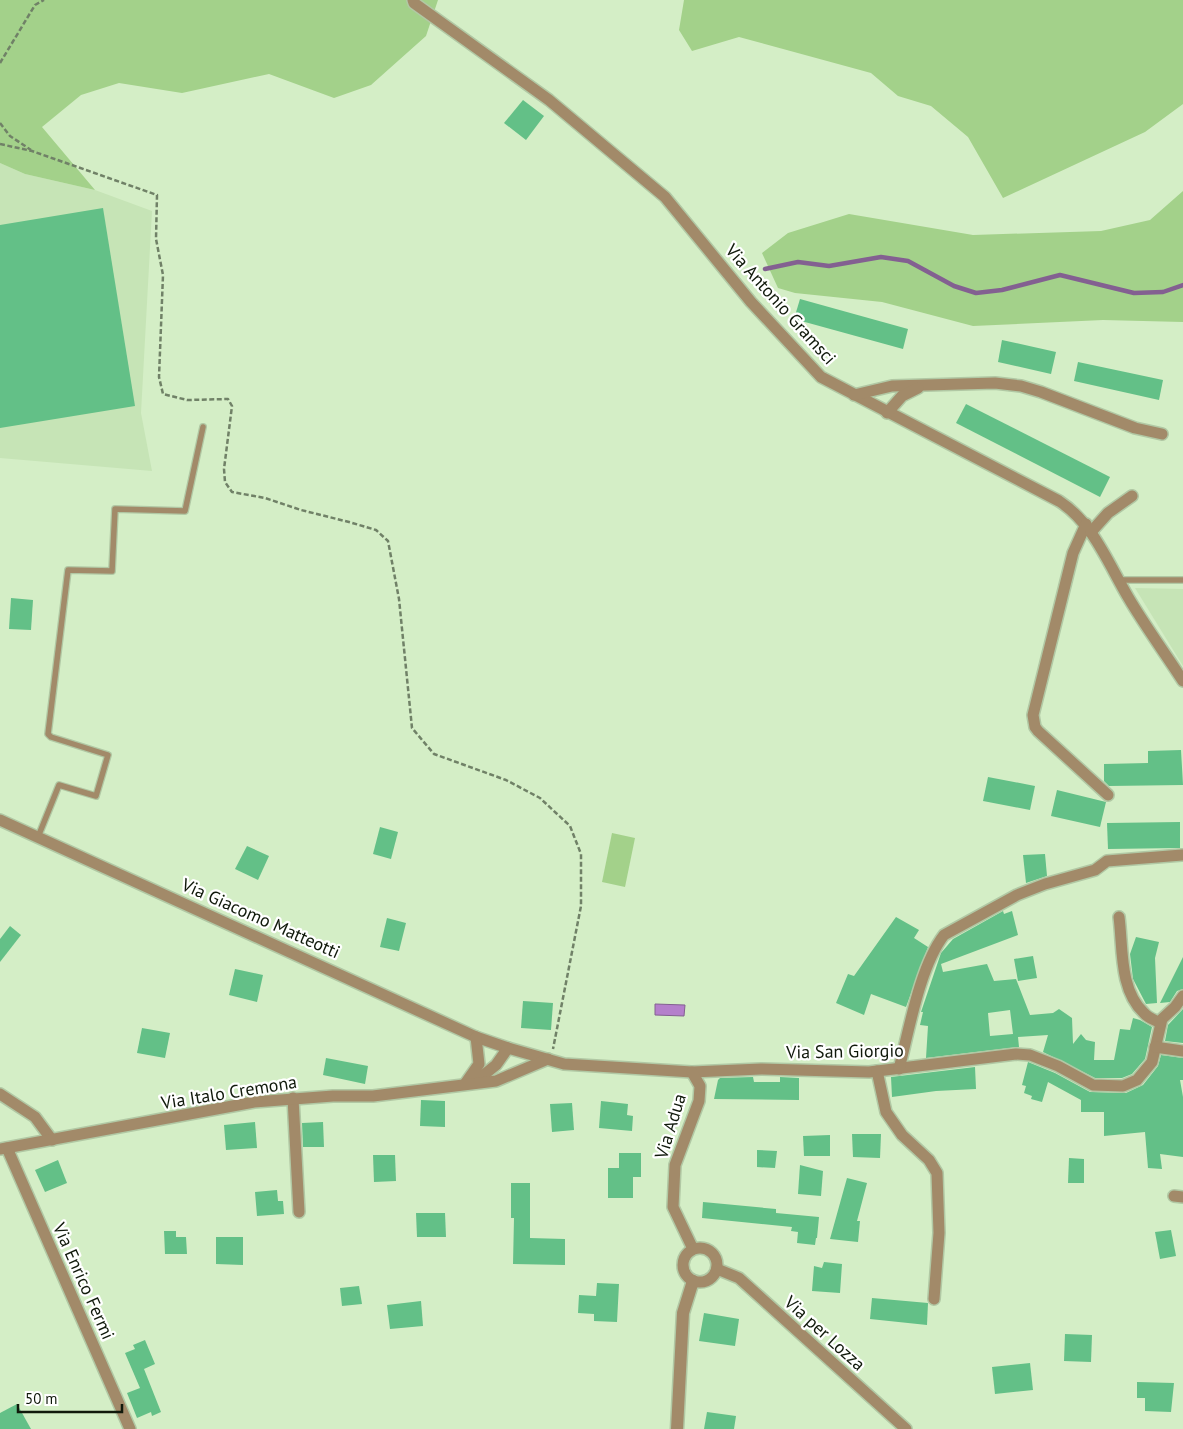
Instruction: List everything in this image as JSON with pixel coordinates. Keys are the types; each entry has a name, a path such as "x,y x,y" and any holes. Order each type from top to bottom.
{"street":[{"name":"Via Antonio Gramsci","path":"413,0 429,14 549,100 665,197 751,302 822,377 887,413 1060,501 1075,511 1088,528 1183,681"},
{"path":"854,395 892,386 921,386 958,382 1021,386 1136,428 1162,434"},
{"path":"887,413 902,396 921,386"},
{"path":"1108,795 1038,731 1033,722 1033,715 1073,553 1088,528 1132,496"},
{"name":"Via Giacomo Matteotti","path":"0,820 476,1037 508,1048"},
{"path":"899,1069 925,972 936,945 944,935 1017,895 1045,884 1095,870 1107,860 1183,855"},
{"path":"1119,917 1127,981 1132,995 1143,1013 1160,1023 1183,996"},
{"name":"Via San Giorgio","path":"508,1048 551,1054 564,1064 647,1067 692,1072 761,1069 877,1071 1016,1054 1030,1055 1058,1066 1093,1085 1107,1087 1123,1086 1137,1080 1152,1062 1160,1023"},
{"path":"470,1083 478,1064 476,1037"},
{"path":"1155,1047 1183,1051"},
{"path":"470,1083 496,1065 508,1048"},
{"name":"Via Italo Cremona","path":"3,1149 254,1102 293,1098 381,1096 496,1081 551,1054"},
{"path":"877,1071 886,1112 902,1136 929,1160 937,1173 939,1233 934,1299"},
{"name":"Via Adua","path":"692,1072 700,1086 699,1101 675,1165 673,1207 693,1249"},
{"path":"0,1094 35,1117 52,1140"},
{"path":"293,1098 298,1212"},
{"name":"Via Enrico Fermi","path":"3,1149 130,1429"},
{"path":"704,1248 713,1253 718,1263 717,1269 711,1279 699,1282 693,1281 684,1273 683,1263 686,1255 693,1249 704,1248"},
{"name":"Via per Lozza","path":"717,1269 738,1278 906,1429"},
{"path":"677,1429 683,1314 693,1281"}],"lane":[{"path":"38,837 59,785 96,796 108,755 51,737 48,734 68,570 112,571 115,509 185,510 203,427"},
{"path":"1119,580 1183,580"}],"path":[{"path":"0,63 35,5 44,0"},
{"path":"0,123 10,136 32,151"},
{"path":"0,144 32,151 157,195 156,239 163,275 159,377 163,394 187,400 228,399 232,406 228,454 224,469 225,482 232,492 265,498 301,510 376,530 388,541 400,607 412,728 434,754 506,780 540,798 570,826 581,854 581,906 551,1054"}],"shaded area":[{"path":"0,0 438,0 426,36 371,85 334,98 269,74 182,93 119,83 81,95 42,127 95,190 25,174 0,163"},
{"path":"684,0 1183,0 1183,104 1145,132 1003,198 968,137 931,106 898,96 871,73 739,37 692,51 679,30"},
{"path":"0,163 25,174 95,190 152,211 141,413 152,471 0,458"},
{"path":"1183,191 1183,322 1103,320 973,326 882,302 795,293 778,288 762,253 788,233 849,214 973,235 1101,231 1150,220"},
{"path":"1135,588 1183,589 1183,666"},
{"path":"612,833 635,838 625,887 602,882"},
{"path":"655,1004 685,1005 684,1016 655,1015"}],"building":[{"path":"523,100 544,116 526,140 504,123"},
{"path":"103,208 135,406 0,428 0,225"},
{"path":"800,299 908,329 903,349 794,319"},
{"path":"1002,340 1056,352 1051,374 998,362"},
{"path":"1078,362 1163,380 1159,400 1074,381"},
{"path":"966,404 1110,477 1100,497 956,423"},
{"path":"11,598 33,600 31,630 9,629"},
{"path":"1181,750 1183,785 1109,786 1104,781 1104,764 1148,763 1148,751"},
{"path":"988,777 1035,786 1030,810 983,801"},
{"path":"1057,790 1106,802 1100,827 1051,816"},
{"path":"1180,822 1180,848 1108,849 1107,823"},
{"path":"380,827 398,832 391,859 373,854"},
{"path":"247,846 269,856 258,880 235,869"},
{"path":"1045,854 1047,876 1026,883 1023,855"},
{"path":"1003,911 1004,914 1012,911 1018,935 941,964 943,972 987,964 994,981 1016,979 1030,1015 1053,1013 1059,1009 1072,1018 1073,1044 1081,1034 1086,1040 1095,1042 1094,1060 1114,1060 1120,1029 1130,1030 1133,1018 1140,1020 1152,1027 1145,1059 1132,1074 1122,1078 1095,1078 1043,1052 1048,1035 1018,1037 1019,1047 926,1058 928,1026 920,1025 923,1012 921,1012 941,953 953,939","holes":["1010,1010 1013,1034 990,1036 988,1013"]},
{"path":"896,917 919,930 914,938 928,947 906,1007 871,994 864,1015 836,1003 848,974 854,976"},
{"path":"387,918 406,923 399,951 380,947"},
{"path":"10,926 21,935 0,962 0,939"},
{"path":"1136,937 1159,942 1155,958 1157,1003 1146,1004 1133,979 1130,954"},
{"path":"1033,956 1037,978 1018,981 1014,959"},
{"path":"1183,957 1183,989 1177,991 1170,1002 1160,1003"},
{"path":"235,969 263,975 257,1002 229,995"},
{"path":"523,1001 553,1003 551,1030 521,1028"},
{"path":"1183,1009 1183,1043 1165,1041 1168,1025"},
{"path":"142,1028 170,1033 165,1058 137,1053"},
{"path":"1161,1055 1183,1058 1183,1080 1180,1080 1183,1097 1183,1157 1160,1154 1162,1169 1148,1168 1145,1132 1104,1136 1104,1112 1081,1112 1081,1100 1048,1082 1042,1102 1031,1099 1032,1096 1024,1093 1026,1086 1022,1085 1028,1062 1055,1073 1090,1092 1126,1093 1143,1085 1158,1066"},
{"path":"326,1058 368,1066 365,1084 323,1075"},
{"path":"975,1067 976,1089 936,1091 892,1097 891,1077"},
{"path":"753,1077 754,1082 780,1082 780,1077 799,1078 799,1100 714,1099 720,1078"},
{"path":"421,1100 445,1101 445,1127 420,1126"},
{"path":"601,1101 628,1104 627,1115 633,1116 632,1131 599,1128"},
{"path":"572,1103 574,1130 552,1132 550,1104"},
{"path":"255,1122 257,1148 226,1150 224,1125"},
{"path":"323,1122 324,1147 303,1147 302,1123"},
{"path":"852,1134 881,1134 880,1158 853,1157"},
{"path":"830,1135 830,1156 804,1156 803,1136"},
{"path":"757,1150 777,1151 775,1168 757,1167"},
{"path":"619,1153 641,1153 641,1177 633,1177 633,1198 608,1198 608,1168 619,1168"},
{"path":"373,1155 395,1155 396,1181 374,1182"},
{"path":"1069,1158 1084,1159 1084,1183 1068,1183"},
{"path":"58,1160 67,1183 45,1192 35,1170"},
{"path":"800,1165 823,1171 821,1196 798,1194"},
{"path":"847,1178 867,1183 857,1221 860,1221 858,1242 830,1239"},
{"path":"511,1183 530,1183 530,1238 565,1239 565,1265 513,1264 514,1218 511,1218"},
{"path":"277,1190 278,1201 283,1201 284,1214 257,1216 255,1192"},
{"path":"703,1202 776,1209 776,1213 819,1217 815,1245 797,1243 798,1232 791,1231 792,1227 702,1218"},
{"path":"416,1213 445,1213 446,1237 417,1237"},
{"path":"1171,1230 1176,1256 1160,1259 1155,1232"},
{"path":"164,1231 176,1231 176,1237 186,1237 187,1254 165,1254"},
{"path":"216,1237 243,1237 243,1265 216,1264"},
{"path":"824,1262 842,1264 840,1293 812,1291 814,1266 822,1268"},
{"path":"597,1283 619,1284 617,1322 594,1321 594,1314 578,1313 579,1295 596,1296"},
{"path":"359,1286 362,1304 342,1306 340,1288"},
{"path":"872,1298 928,1303 927,1325 870,1319"},
{"path":"421,1301 423,1326 390,1329 387,1305"},
{"path":"704,1313 739,1319 735,1346 699,1341"},
{"path":"1065,1334 1092,1335 1091,1362 1064,1361"},
{"path":"145,1340 155,1364 144,1369 161,1412 152,1416 151,1412 137,1418 127,1393 140,1388 125,1353 135,1349 133,1345"},
{"path":"1030,1363 1033,1390 995,1394 992,1367"},
{"path":"1137,1382 1174,1383 1171,1412 1145,1411 1145,1398 1137,1398"},
{"path":"17,1404 31,1429 0,1429 0,1413"},
{"path":"707,1412 736,1416 734,1429 704,1429"}],"waterway":[{"path":"765,269 798,262 829,266 881,257 908,261 954,286 976,293 1002,290 1060,275 1134,293 1163,292 1183,285"}]}
